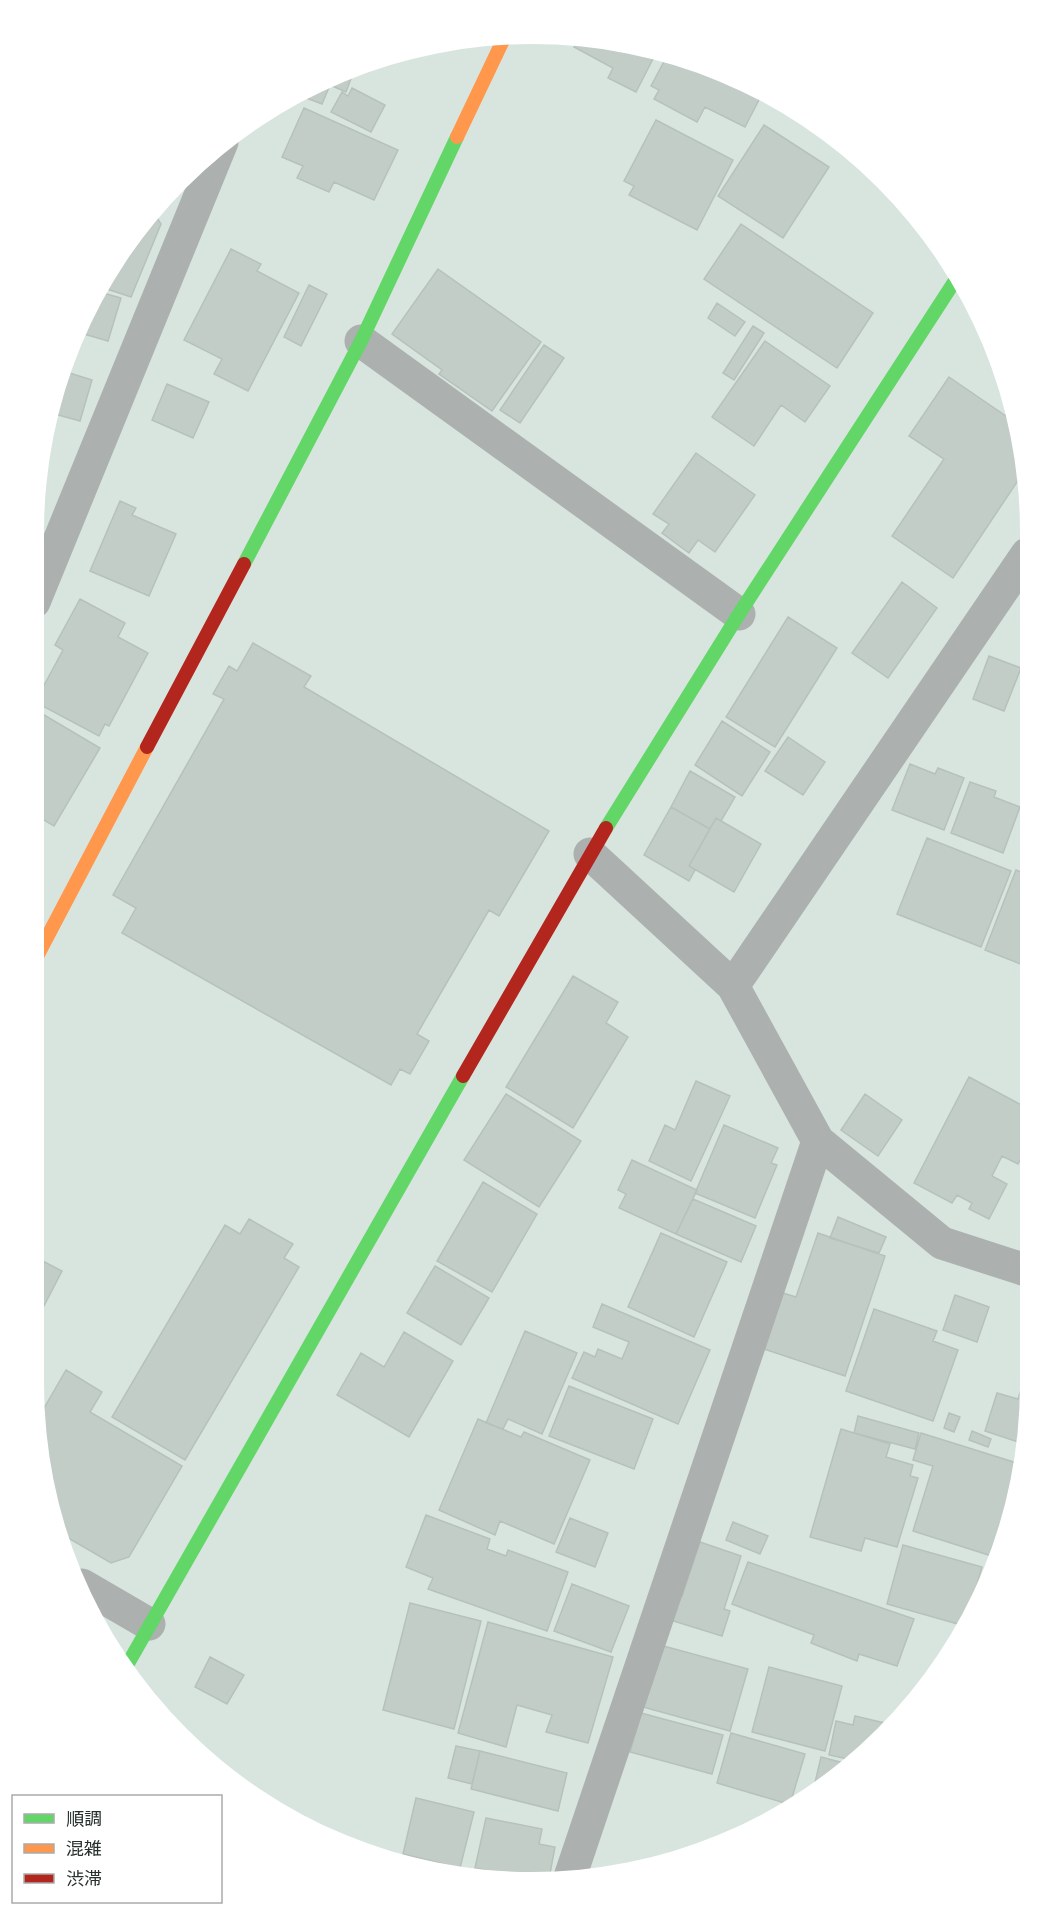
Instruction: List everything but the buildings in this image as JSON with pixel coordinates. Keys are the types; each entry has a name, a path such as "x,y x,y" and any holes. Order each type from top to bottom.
{"street":[{"path":"44,943 361,341 501,45"},
{"path":"44,578 214,162"},
{"path":"130,1660 590,854 739,614 953,284"},
{"path":"361,341 739,614"},
{"path":"733,986 1020,564"},
{"path":"590,854 733,986 818,1141 942,1243 1020,1268"},
{"path":"573,1869 818,1141"},
{"path":"90,1590 149,1624"}],"traffic: fast":[{"path":"244,564 361,341 457,137"},
{"path":"606,828 739,614 953,284"},
{"path":"130,1660 463,1076"}],"traffic: slow":[{"path":"457,137 501,45"},
{"path":"44,943 147,747"}],"traffic: jam":[{"path":"147,747 244,564"},
{"path":"463,1076 606,828"}]}
